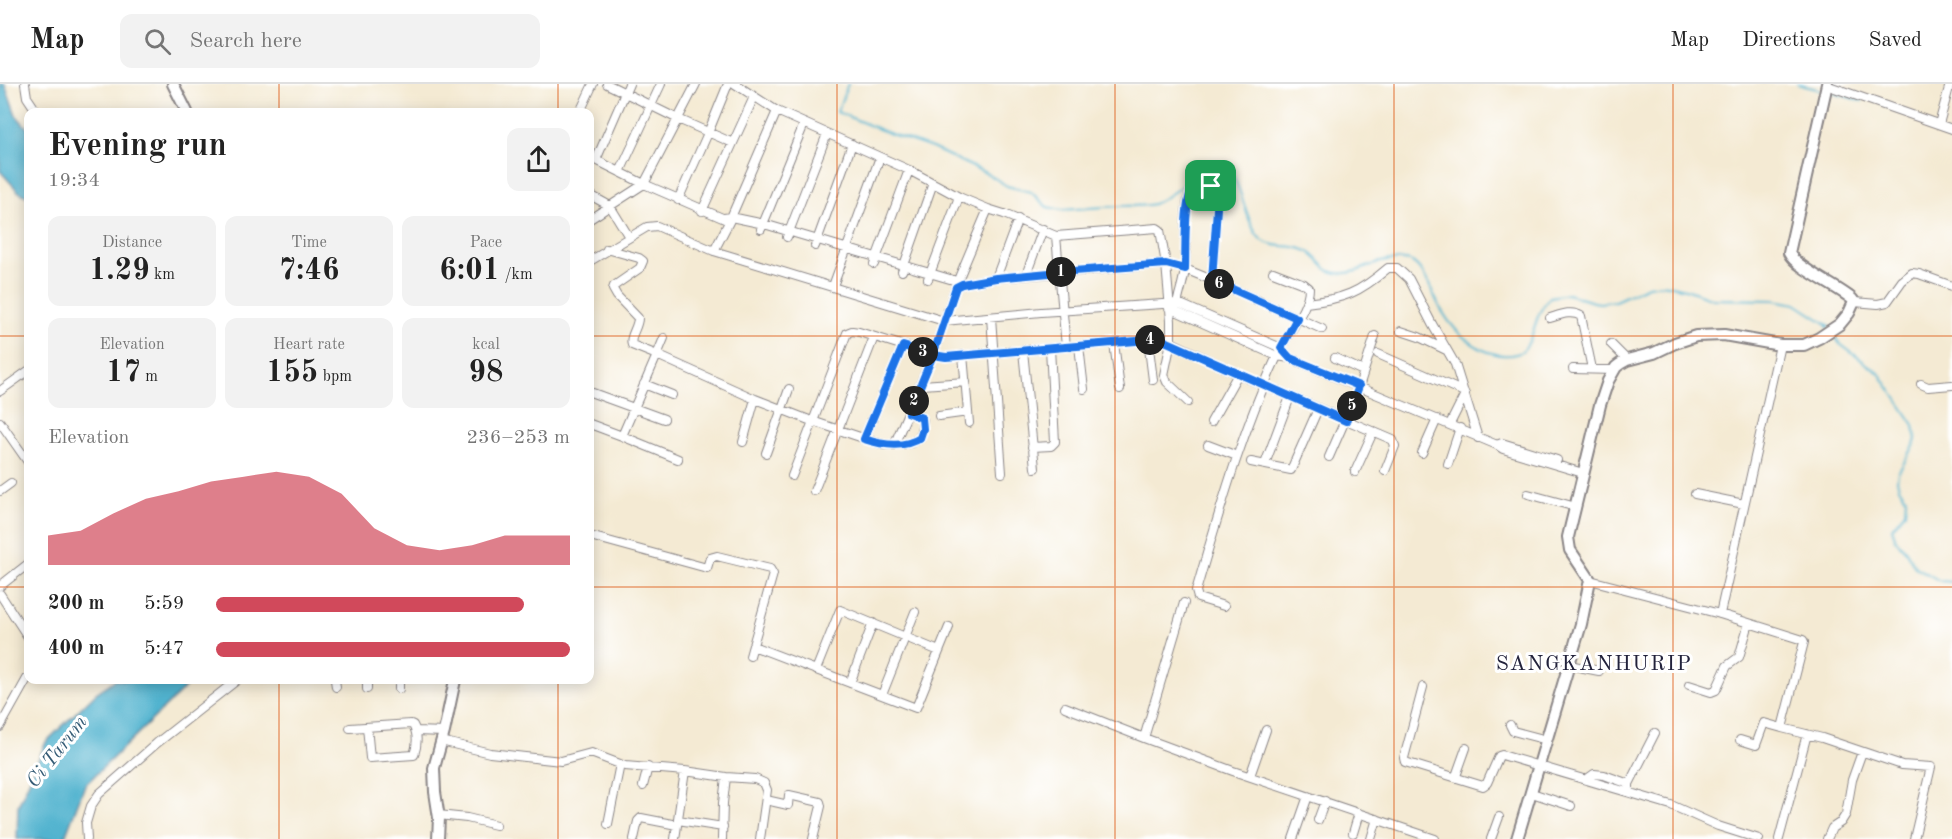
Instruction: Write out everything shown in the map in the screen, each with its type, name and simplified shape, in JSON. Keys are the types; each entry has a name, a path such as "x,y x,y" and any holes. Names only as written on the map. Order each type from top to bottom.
{"street":[{"path":"25,84 27,97 34,108"},
{"path":"174,84 185,108"},
{"path":"582,108 593,84"},
{"path":"607,84 733,143"},
{"path":"594,157 629,84"},
{"path":"621,172 661,84"},
{"path":"594,216 644,184 696,84"},
{"path":"678,200 728,84"},
{"path":"735,84 777,111 909,170 959,198 1018,219 1056,236 1157,228 1161,232 1171,306 1170,342 1164,375 1167,382 1188,402"},
{"path":"1940,124 1950,84"},
{"path":"1952,129 1826,87 1790,253 1800,265 1844,292 1854,302 1878,304 1887,302 1902,281 1912,273 1952,286"},
{"path":"702,211 754,97"},
{"path":"714,251 777,111"},
{"path":"762,227 804,124"},
{"path":"788,234 828,134"},
{"path":"816,243 852,144"},
{"path":"833,286 880,157"},
{"path":"594,159 702,211 816,243 847,249 876,260 958,283 1166,264 1212,280 1322,328"},
{"path":"876,260 909,170"},
{"path":"903,268 933,183"},
{"path":"1171,306 1185,269 1186,218 1191,189 1195,184 1216,188 1218,194 1212,280"},
{"path":"594,197 610,206 629,237"},
{"path":"929,276 959,198"},
{"path":"894,445 922,385 958,283 988,209"},
{"path":"996,278 1018,219"},
{"path":"594,258 647,226 657,225 714,251 944,321 1063,310 1171,306 1281,348 1290,358"},
{"path":"1026,275 1043,229"},
{"path":"1056,236 1066,347"},
{"path":"607,249 643,261 640,268 613,289 617,297 638,318 631,341 632,345 755,399 878,443 894,445 911,443 920,438 923,429 922,418 909,413"},
{"path":"1306,303 1332,300 1352,294 1362,289 1388,268 1397,268 1409,279 1455,364 1478,438"},
{"path":"1224,606 1200,599 1196,594 1237,456 1263,385 1306,303 1309,290 1306,286 1273,272"},
{"path":"1782,728 1804,641 1720,614 1590,579 1568,545 1568,537 1600,405 1614,370 1627,360 1653,353 1696,336 1734,336 1797,346 1813,342 1845,320 1854,302"},
{"path":"1171,306 1277,356 1290,358 1359,386 1460,428 1478,438 1497,445 1502,443 1584,470"},
{"path":"1550,318 1575,313 1581,315 1592,369"},
{"path":"991,317 1002,472"},
{"path":"792,476 847,333 852,331 940,357 1148,340 1170,342 1395,442 1384,471"},
{"path":"1401,332 1419,337 1446,350"},
{"path":"1329,457 1346,421 1375,336"},
{"path":"814,491 874,337"},
{"path":"622,436 664,338"},
{"path":"1148,340 1153,380"},
{"path":"1114,343 1120,389"},
{"path":"1611,344 1627,360"},
{"path":"1720,614 1780,345"},
{"path":"864,439 903,346"},
{"path":"1079,346 1084,389"},
{"path":"1032,447 1051,446 1055,440 1050,348"},
{"path":"1023,351 1035,468"},
{"path":"1378,354 1464,393"},
{"path":"963,355 969,423"},
{"path":"1335,358 1364,371"},
{"path":"1573,369 1614,370"},
{"path":"0,391 24,374"},
{"path":"1211,422 1238,374"},
{"path":"922,385 966,382"},
{"path":"644,384 672,395"},
{"path":"1921,384 1928,387 1952,385"},
{"path":"766,453 789,389"},
{"path":"594,393 664,418"},
{"path":"1450,424 1464,393"},
{"path":"1265,464 1290,397"},
{"path":"743,442 755,399"},
{"path":"1251,462 1292,469 1318,409"},
{"path":"939,416 968,412"},
{"path":"1422,453 1437,418"},
{"path":"0,422 24,456"},
{"path":"594,426 678,459"},
{"path":"1448,464 1460,428"},
{"path":"1355,472 1373,432"},
{"path":"1208,445 1237,456"},
{"path":"0,491 11,483"},
{"path":"1528,494 1576,507"},
{"path":"1695,494 1744,504"},
{"path":"594,537 706,568 710,558 717,556 770,569 773,574 750,656"},
{"path":"0,586 24,567"},
{"path":"1517,839 1581,624 1590,579"},
{"path":"0,594 24,631"},
{"path":"1144,738 1184,603"},
{"path":"816,670 840,610 939,651"},
{"path":"882,695 915,612"},
{"path":"850,683 873,623"},
{"path":"1689,685 1711,692 1716,690 1727,666 1739,657 1749,623"},
{"path":"753,646 916,708 949,627"},
{"path":"1569,665 1599,671"},
{"path":"0,727 24,684"},
{"path":"87,839 86,823 91,806 99,794 157,743 232,684"},
{"path":"367,684 367,689"},
{"path":"399,684 399,689"},
{"path":"438,839 434,768 454,684"},
{"path":"1423,687 1404,760 1407,763 1483,786 1486,785 1500,755 1614,783 1759,839"},
{"path":"1065,707 1144,738 1377,819 1411,835 1435,839"},
{"path":"1740,740 1756,745 1764,723 1838,743 1902,765 1931,767 1914,839"},
{"path":"350,728 411,724 416,731 416,748 412,758 369,758 367,727"},
{"path":"1510,725 1513,731 1548,740"},
{"path":"1250,776 1266,730"},
{"path":"416,731 442,736 483,752 561,760 591,753 635,768 648,767 755,779 761,781 767,790 760,839"},
{"path":"1629,788 1655,733"},
{"path":"1779,839 1807,734"},
{"path":"1456,776 1466,748"},
{"path":"1827,839 1832,828 1841,822 1846,814 1852,780 1862,752"},
{"path":"608,824 620,764"},
{"path":"643,786 648,767"},
{"path":"675,839 684,771"},
{"path":"722,839 726,777"},
{"path":"1532,793 1570,806"},
{"path":"766,800 788,805 789,795 820,802 813,839"},
{"path":"1293,839 1308,796"},
{"path":"1318,820 1324,801"},
{"path":"1353,833 1359,813"},
{"path":"438,815 467,818 496,825"},
{"path":"1491,839 1498,817"},
{"path":"634,839 638,821 641,818 723,827"},
{"path":"1371,839 1377,819"}],"water":[{"path":"0,84 5,84 16,115 24,124 24,195 0,171"},
{"name":"Ci Tarum","path":"109,684 189,684 85,785 64,839 17,839 18,806 46,742 96,693"}],"waterway":[{"path":"848,84 837,112 932,148 988,174 1007,186 1031,192 1047,207 1062,210 1149,205 1160,201 1208,170 1217,167 1224,168 1235,181 1251,224 1262,240 1272,245 1305,250 1316,257 1327,269 1338,273 1353,272 1383,261 1410,261 1421,271 1442,311 1455,329 1473,344 1494,354 1516,354 1525,348 1540,312 1550,297 1568,294 1600,303 1615,301 1648,286 1662,284 1686,289 1713,299 1774,300 1796,304 1830,326 1826,325 1828,328"},
{"path":"1797,84 1821,90"},
{"path":"1830,92 1862,101"},
{"path":"1831,332 1840,344 1879,373 1914,425 1916,439 1914,446 1898,473 1897,480 1906,498 1905,512 1892,528 1896,540 1906,551 1915,567 1940,581 1952,582"}],"district":[{"name":"SANGKANHURIP","path":"1594,663"}],"route":[{"path":"1211,186 1195,184 1191,189 1186,218 1185,269 1166,264 1060,272 996,278 956,287 933,355 922,385 909,413 922,418 924,423 920,438 911,443 894,445 884,445 864,439 903,346 933,355 940,357 946,357 1160,340 1170,342 1346,421 1359,386 1290,358 1281,348 1297,318 1212,280 1218,194 1216,188 1211,186"}]}
